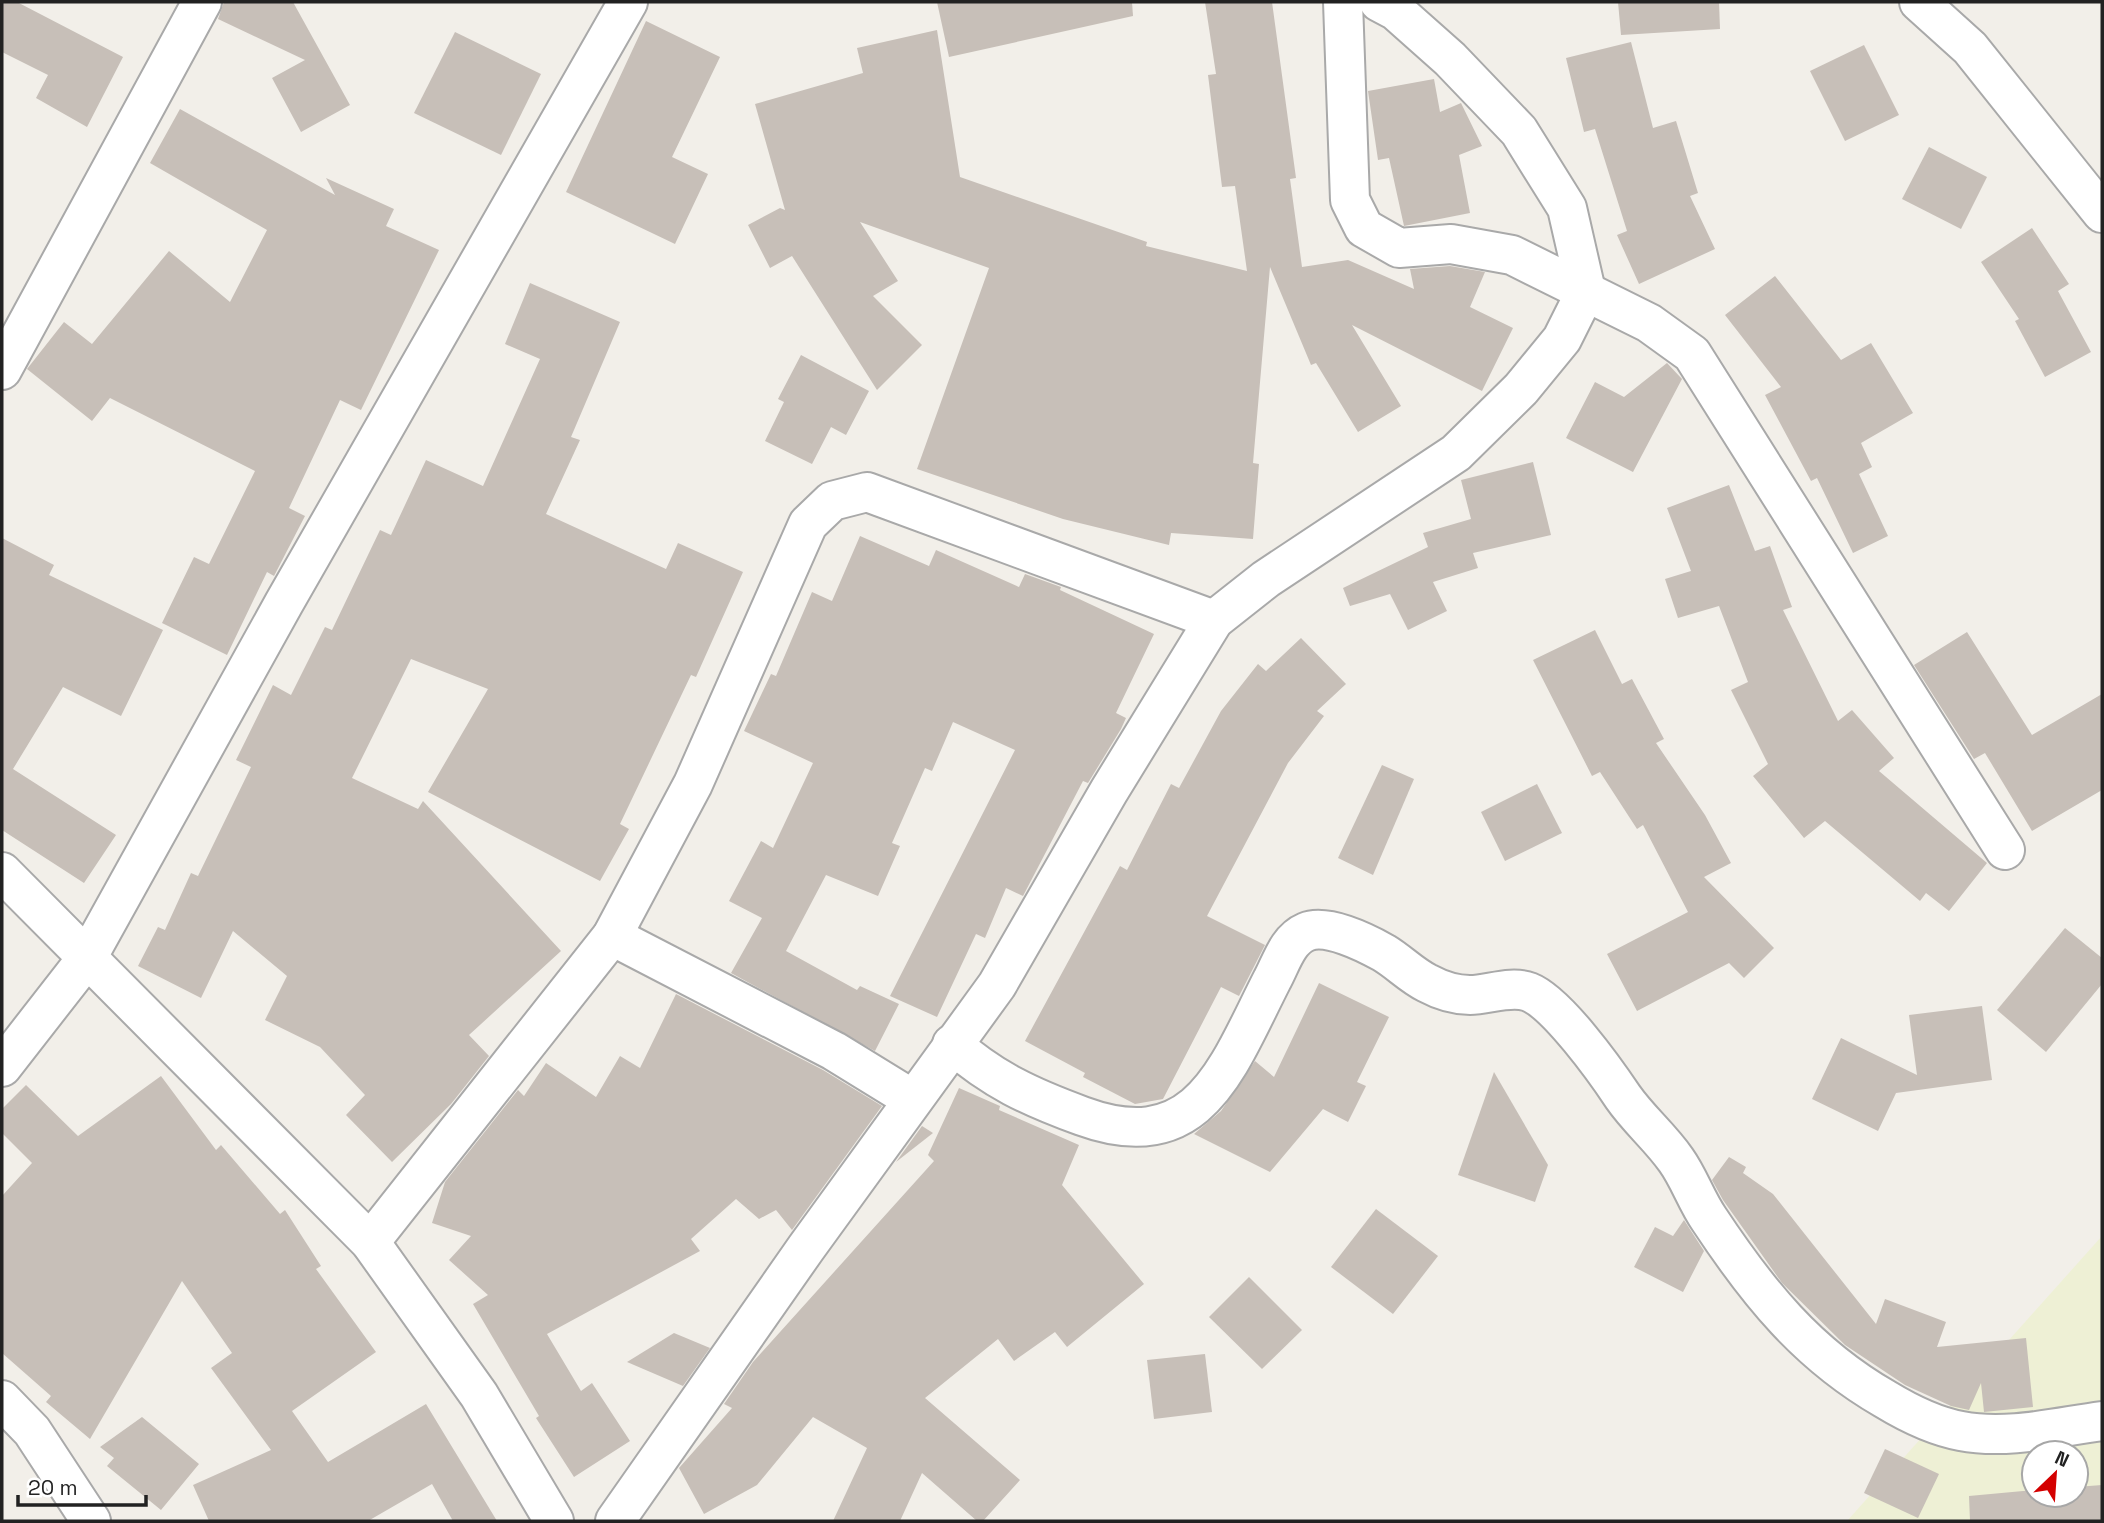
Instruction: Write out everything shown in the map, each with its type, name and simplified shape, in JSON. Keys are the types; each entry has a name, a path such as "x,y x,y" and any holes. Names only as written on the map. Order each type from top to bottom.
{"street":[{"path":"2,370 202,2"},
{"path":"2,1066 87,958 290,591 628,2"},
{"path":"1343,2 1350,200 1364,229 1399,248 1451,244 1512,255 1649,323 1692,354 2005,850"},
{"path":"615,1521 912,1099 997,985 1109,791 1214,620 1266,579 1456,453 1521,389 1562,339 1586,291 1567,208 1519,131 1450,59 1396,11 1379,2"},
{"path":"1919,2 1970,48 2102,213"},
{"path":"370,1242 612,936 693,784 808,524 832,501 867,492 1214,620"},
{"path":"2,872 370,1242 479,1395 554,1521"},
{"path":"952,1044 979,1068 1025,1095 1117,1128 1144,1129 1163,1126 1188,1113 1213,1086 1230,1061 1289,945 1307,931 1328,932 1350,938 1384,953 1423,981 1448,992 1469,995 1524,989 1541,998 1598,1061 1637,1116 1677,1160 1706,1214 1764,1294 1806,1342 1847,1377 1913,1415 1961,1431 2004,1434 2102,1421"},
{"path":"612,936 834,1051 912,1099"},
{"path":"2,1400 32,1431 91,1521"}],"green space":[{"path":"2102,1236 2102,1521 1847,1521"}],"building":[{"path":"2,2 17,2 123,57 87,127 36,98 48,75 2,52"},
{"path":"224,2 293,2 350,105 301,132 272,78 305,60 218,19"},
{"path":"937,2 1132,2 1133,16 949,57"},
{"path":"1205,2 1272,2 1296,178 1290,179 1302,267 1348,260 1414,289 1410,269 1450,266 1485,272 1470,307 1513,328 1482,391 1352,325 1401,406 1358,432 1316,363 1311,365 1270,267 1253,463 1259,464 1253,539 1171,533 1169,545 1063,519 917,469 989,268 860,222 898,281 873,296 922,345 877,390 792,256 770,268 748,225 780,208 785,210 755,104 863,73 857,48 937,30 960,177 1147,242 1146,246 1247,271 1235,186 1222,187 1208,75 1216,74"},
{"path":"1618,2 1719,2 1720,29 1621,35"},
{"path":"646,21 720,57 672,157 708,174 675,244 566,192"},
{"path":"455,32 541,74 501,155 414,113"},
{"path":"1631,42 1653,128 1676,121 1698,193 1690,196 1715,249 1639,284 1617,235 1627,231 1595,129 1584,132 1566,58"},
{"path":"1864,45 1899,115 1845,141 1810,71"},
{"path":"1434,79 1440,112 1461,103 1482,146 1459,155 1470,213 1404,226 1389,158 1378,160 1368,91"},
{"path":"180,109 335,195 326,178 394,209 386,226 439,250 361,410 340,400 289,508 305,516 274,576 267,572 227,655 162,623 194,557 209,564 255,471 110,398 92,421 27,369 64,322 92,344 169,251 230,302 267,230 150,163"},
{"path":"1929,147 1987,177 1961,229 1902,199"},
{"path":"2032,228 2069,284 2058,291 2091,352 2045,377 2015,321 2019,319 1981,262"},
{"path":"1775,276 1841,360 1871,343 1913,413 1861,443 1872,467 1859,474 1888,536 1853,553 1817,478 1811,481 1765,395 1781,387 1725,315"},
{"path":"530,283 620,322 571,437 580,440 546,514 666,569 678,543 743,572 696,677 691,675 620,824 629,829 600,881 428,792 488,689 411,659 352,778 418,809 423,801 561,951 469,1035 489,1056 451,1104 392,1162 346,1115 365,1095 320,1047 265,1020 287,976 233,931 201,998 138,966 158,927 165,930 191,873 198,876 251,767 236,760 273,685 291,695 325,627 332,630 380,530 391,535 426,460 483,486 540,359 505,344"},
{"path":"801,355 869,391 846,435 831,427 812,464 765,441 784,402 778,399"},
{"path":"1667,363 1682,379 1633,472 1566,438 1595,382 1624,397"},
{"path":"1533,462 1551,535 1473,553 1478,568 1433,582 1447,611 1408,630 1390,594 1350,606 1343,588 1428,547 1423,533 1471,519 1461,480"},
{"path":"1729,485 1755,551 1770,546 1792,607 1783,610 1838,721 1852,710 1894,758 1879,771 1987,863 1949,911 1926,893 1920,901 1825,821 1804,838 1753,776 1768,764 1731,690 1748,682 1719,606 1678,618 1665,579 1691,571 1667,508"},
{"path":"860,536 929,566 936,550 1019,587 1025,574 1061,587 1060,590 1154,634 1116,713 1126,718 1121,729 1088,783 1083,781 1023,896 1006,888 985,938 976,934 937,1017 890,996 1015,750 953,722 932,771 925,768 892,843 900,846 878,896 826,875 786,951 857,990 860,986 899,1004 875,1051 731,973 762,918 729,901 761,841 773,848 813,763 744,731 771,674 776,676 812,592 832,601"},
{"path":"2,538 54,565 49,575 163,630 121,716 63,687 13,769 116,835 84,883 2,830"},
{"path":"1595,630 1622,684 1632,679 1664,739 1656,743 1705,815 1731,863 1704,877 1774,948 1744,978 1729,963 1637,1011 1607,954 1688,912 1643,825 1637,829 1600,772 1592,776 1533,660"},
{"path":"1967,632 2032,735 2102,694 2102,790 2032,831 1985,753 1974,759 1914,665"},
{"path":"1301,638 1346,684 1317,711 1324,716 1288,763 1207,916 1265,945 1239,996 1221,987 1163,1099 1135,1104 1083,1077 1085,1073 1025,1041 1120,866 1127,870 1171,784 1179,788 1221,711 1258,664 1266,671"},
{"path":"1382,765 1414,779 1373,875 1338,858"},
{"path":"1537,784 1562,833 1505,861 1481,812"},
{"path":"2065,928 2102,958 2102,984 2046,1052 1997,1010"},
{"path":"1319,983 1389,1017 1357,1082 1366,1086 1348,1122 1323,1109 1270,1172 1194,1134 1221,1111 1255,1061 1274,1077"},
{"path":"676,994 823,1070 882,1106 792,1230 776,1210 759,1219 736,1199 691,1239 700,1251 547,1334 581,1391 592,1383 630,1441 574,1477 536,1418 539,1416 473,1304 488,1295 449,1260 471,1236 432,1223 445,1182 518,1090 524,1096 546,1063 596,1097 620,1056 640,1068"},
{"path":"1982,1006 1992,1080 1896,1093 1878,1131 1812,1099 1841,1038 1917,1075 1909,1015"},
{"path":"1494,1072 1548,1165 1535,1202 1458,1175"},
{"path":"161,1076 216,1150 221,1145 280,1214 285,1210 321,1266 316,1269 376,1352 292,1411 328,1462 426,1404 497,1521 453,1521 432,1484 368,1521 209,1521 193,1485 271,1450 211,1368 232,1353 182,1281 90,1439 46,1402 51,1396 2,1353 2,1196 32,1163 2,1133 2,1109 26,1085 78,1136"},
{"path":"959,1088 1000,1106 999,1110 1079,1145 1062,1185 1144,1284 1067,1347 1055,1332 1014,1361 998,1339 925,1398 1020,1480 983,1521 977,1521 922,1473 900,1521 833,1521 867,1448 813,1417 757,1485 704,1514 679,1468 732,1408 724,1404 753,1362 934,1161 928,1155"},
{"path":"922,1126 933,1133 896,1162"},
{"path":"1729,1157 1746,1167 1743,1173 1773,1194 1876,1324 1885,1299 1946,1322 1937,1347 2026,1338 2033,1407 1984,1412 1981,1383 1969,1410 1951,1406 1905,1385 1845,1345 1782,1283 1723,1200 1712,1180"},
{"path":"1376,1209 1438,1256 1393,1314 1331,1267"},
{"path":"1684,1220 1704,1251 1683,1292 1634,1267 1655,1227 1673,1236"},
{"path":"1249,1277 1302,1330 1262,1369 1209,1317"},
{"path":"674,1333 710,1348 683,1386 627,1362"},
{"path":"1205,1354 1212,1412 1154,1419 1147,1360"},
{"path":"142,1417 199,1464 161,1510 107,1466 114,1458 100,1447"},
{"path":"1885,1449 1939,1474 1918,1518 1864,1493"},
{"path":"2102,1485 2102,1521 1970,1521 1969,1496 2020,1491 2020,1509 2090,1509 2090,1486"}]}
